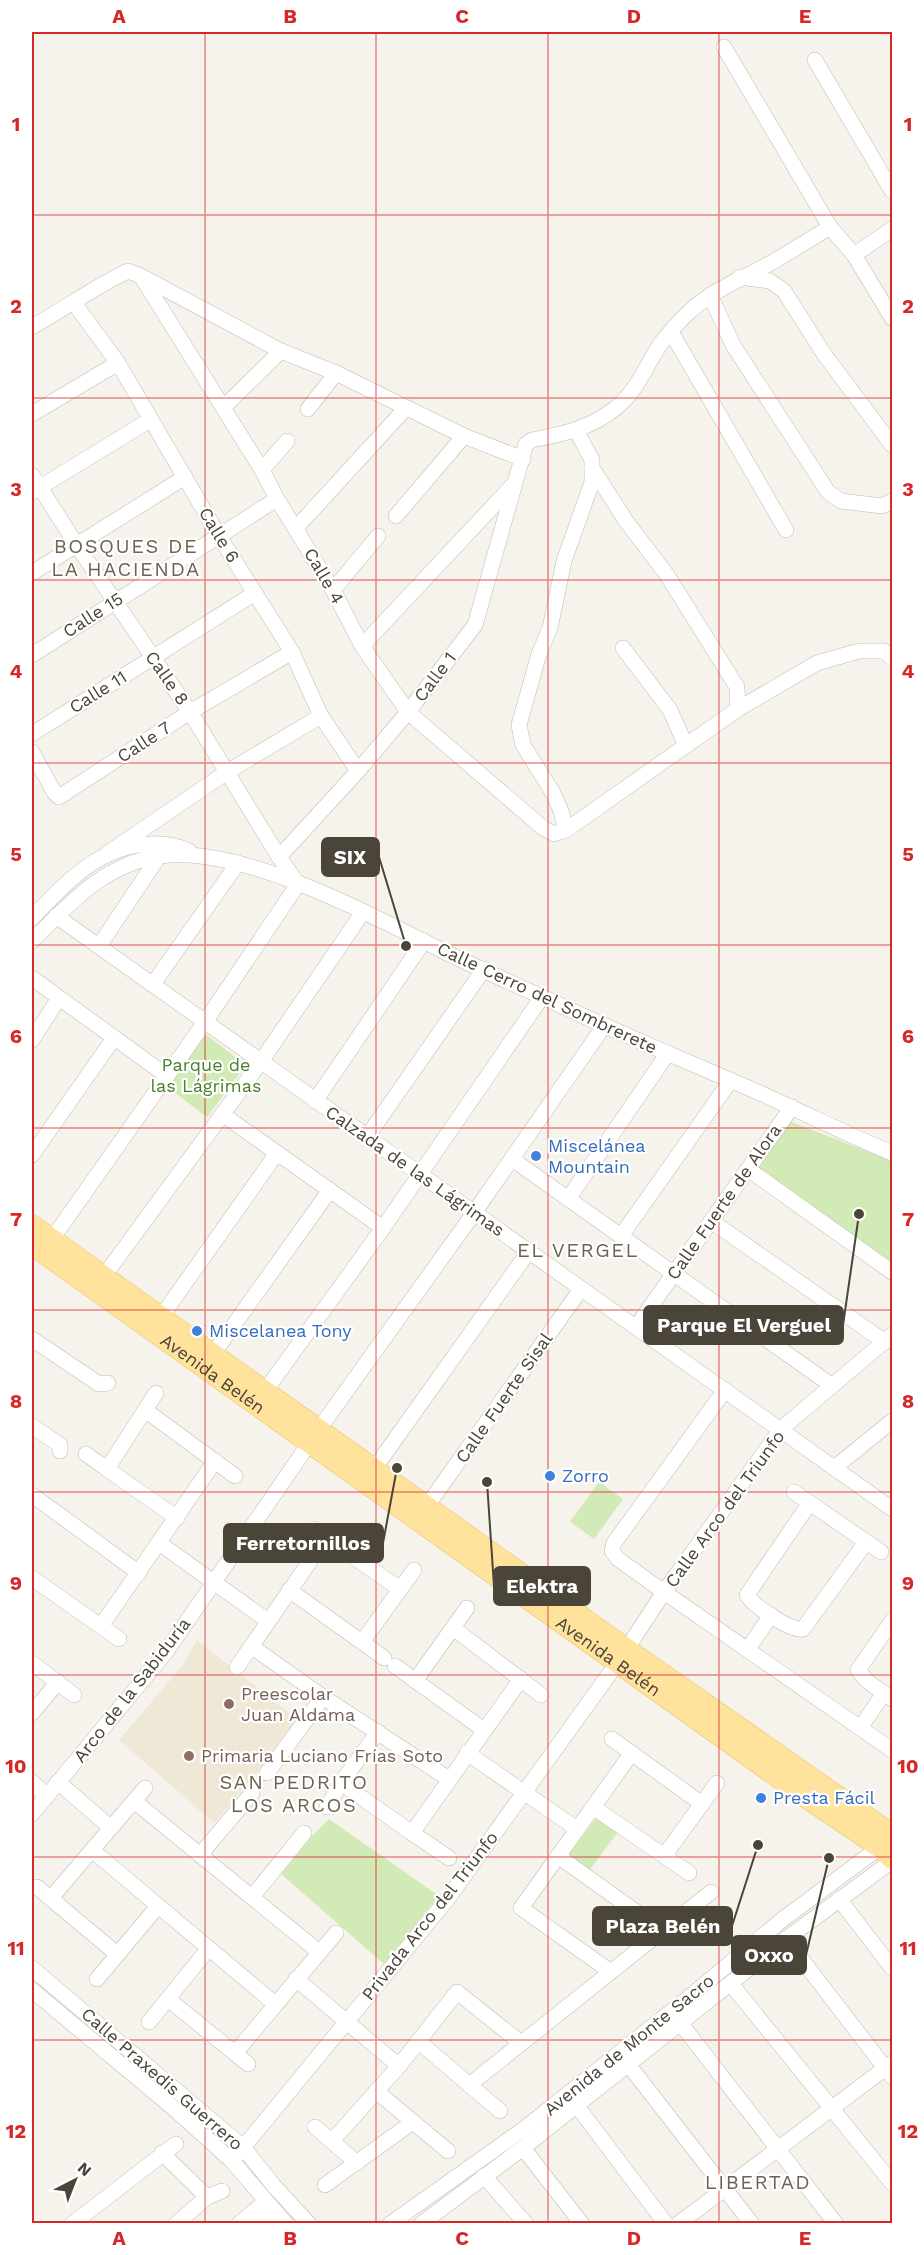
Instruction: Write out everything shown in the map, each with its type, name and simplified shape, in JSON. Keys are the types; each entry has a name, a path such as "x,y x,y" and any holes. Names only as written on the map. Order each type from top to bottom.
{"main road":[{"name":"Avenida Belén","path":"32,1225 52,1239 99,1283 622,1656"},
{"name":"Avenida Belén","path":"32,1245 161,1317 265,1391 314,1437 374,1469 427,1506 808,1799 890,1848"}],"street":[{"path":"724,48 830,227 854,255 892,316"},
{"path":"815,60 892,191"},
{"path":"560,832 561,811 553,793 523,745 519,725 539,654 550,628 564,561 592,482 592,460 576,430 603,417 619,406 633,390 662,342 689,312 710,295 740,277 769,264 830,227"},
{"path":"854,255 892,229"},
{"path":"32,327 100,285 128,272 141,276 282,351 336,373 464,436 523,459"},
{"name":"Calle 4","path":"141,276 262,470 277,499 333,590 362,646 408,712 543,828 560,832"},
{"path":"740,277 770,281 784,291 824,354 892,445"},
{"path":"710,295 733,345 828,492 841,501 882,506 892,501"},
{"name":"Calle 6","path":"74,303 118,363 219,536 292,652 321,716 358,771"},
{"path":"671,332 786,530"},
{"path":"224,407 282,351"},
{"path":"32,414 118,363"},
{"path":"308,409 336,373"},
{"path":"296,528 406,408"},
{"path":"34,485 150,420"},
{"name":"Calle 1","path":"279,857 358,771 408,712 475,625 526,444 532,440 576,430"},
{"path":"396,516 464,436"},
{"path":"262,470 287,441"},
{"path":"592,468 626,521 667,575 737,687 738,709"},
{"path":"32,573 185,477"},
{"path":"362,646 515,483"},
{"name":"Calle 8","path":"34,485 190,712 298,884"},
{"name":"Calle 15","path":"32,655 277,499"},
{"path":"333,590 378,536"},
{"name":"Calle 11","path":"32,734 255,593"},
{"path":"623,648 670,710 686,746"},
{"path":"560,832 738,709 817,663 859,651 884,651 892,658"},
{"name":"Calle 7","path":"32,752 59,797 190,712 292,652"},
{"path":"108,853 227,772 321,716"},
{"name":"Calle Cerro del Sombrerete","path":"32,918 86,867 108,853 134,845 163,843 181,847 198,855"},
{"name":"Calle Cerro del Sombrerete","path":"32,941 76,896 119,867 159,856 198,855 238,863 298,884 363,912 604,1026 731,1080 892,1153"},
{"path":"99,946 159,856"},
{"path":"153,984 238,863"},
{"path":"52,1239 206,1022 298,884"},
{"path":"99,1283 260,1063 363,912"},
{"name":"Calzada de las Lágrimas","path":"56,916 260,1063 892,1507"},
{"path":"315,1101 424,941"},
{"path":"367,1137 484,969"},
{"path":"32,978 166,1076"},
{"path":"265,1391 383,1228 542,997"},
{"path":"32,1040 59,998"},
{"name":"Arco de la Sabiduría","path":"32,1814 166,1652 314,1437 604,1026"},
{"path":"32,1155 114,1038"},
{"path":"568,1198 668,1053"},
{"path":"621,1236 731,1080"},
{"name":"Calle Fuerte de Alora","path":"636,1327 792,1107"},
{"path":"222,1114 383,1228"},
{"path":"161,1317 277,1153"},
{"path":"512,1159 831,1385"},
{"path":"748,1169 892,1272"},
{"path":"213,1354 330,1190"},
{"path":"711,1221 889,1339"},
{"path":"374,1469 529,1251"},
{"name":"Calle Fuerte Sisal","path":"427,1506 581,1288"},
{"path":"32,1339 99,1384 108,1383"},
{"name":"Calle Arco del Triunfo","path":"622,1656 664,1592 781,1429 889,1339"},
{"path":"725,1390 614,1543 612,1551 618,1559 664,1592 748,1648 892,1750"},
{"path":"107,1469 156,1393"},
{"path":"145,1410 235,1476"},
{"path":"834,1468 892,1421"},
{"path":"32,1426 60,1445 60,1451"},
{"path":"86,1454 177,1518"},
{"path":"100,1626 215,1461"},
{"path":"794,1492 881,1552"},
{"path":"32,1495 139,1573"},
{"path":"809,1504 747,1595 750,1601 796,1630 803,1629 866,1542"},
{"path":"237,1667 289,1590 320,1533 400,1589"},
{"path":"159,1543 268,1621"},
{"path":"362,1642 414,1570"},
{"path":"32,1578 119,1639"},
{"path":"289,1590 483,1730"},
{"path":"415,1681 467,1608"},
{"path":"748,1648 771,1615"},
{"path":"860,1728 888,1696 863,1678 858,1670 892,1621"},
{"path":"453,1628 541,1695"},
{"path":"251,1646 449,1779"},
{"name":"Privada Arco del Triunfo","path":"232,2161 446,1901 622,1656"},
{"path":"32,1662 74,1695"},
{"path":"412,1833 521,1679"},
{"path":"32,1713 58,1682"},
{"path":"267,1773 323,1696"},
{"path":"327,1808 341,1783 378,1732"},
{"path":"612,1740 702,1804"},
{"path":"467,1753 577,1830"},
{"path":"611,1972 520,1908 631,1754"},
{"path":"32,1782 47,1796"},
{"path":"58,1782 111,1828"},
{"path":"341,1783 448,1858"},
{"path":"664,1856 717,1783"},
{"path":"51,1898 145,1788"},
{"path":"200,1855 252,1793"},
{"path":"134,1801 319,1952"},
{"path":"593,1807 689,1873"},
{"path":"252,1897 304,1833"},
{"name":"Avenida de Monte Sacro","path":"429,2221 839,1899 890,1848"},
{"name":"Avenida de Monte Sacro","path":"390,2223 525,2128 783,1919 890,1848"},
{"path":"92,1850 275,2004"},
{"path":"558,1856 663,1931"},
{"path":"37,1887 117,1954"},
{"path":"469,2085 711,1892"},
{"path":"839,1899 892,1968"},
{"path":"97,1979 158,1906"},
{"path":"235,2053 336,1933"},
{"path":"678,2223 832,2109 890,2070 786,1939"},
{"path":"149,2022 209,1948"},
{"name":"Calle Praxedis Guerrero","path":"32,1968 243,2147 274,2186 309,2223"},
{"path":"296,1979 399,2066"},
{"path":"731,1984 892,2183"},
{"name":"Calle Praxedis Guerrero","path":"32,1990 171,2106 232,2161 286,2223"},
{"path":"332,2141 399,2066 457,1992 521,2043"},
{"path":"168,1999 248,2064"},
{"path":"681,2024 836,2223"},
{"path":"418,2041 500,2111"},
{"path":"628,2064 752,2223"},
{"path":"376,2091 448,2151"},
{"path":"577,2106 666,2223"},
{"path":"325,2185 413,2122"},
{"path":"315,2127 357,2163"},
{"path":"72,2223 176,2144"},
{"path":"524,2148 582,2223"},
{"path":"162,2153 207,2197"},
{"path":"484,2176 526,2223"},
{"path":"176,2223 207,2197 222,2191"},
{"path":"238,2223 270,2206"},
{"path":"260,2223 270,2206"}],"shaded area":[{"path":"197,1640 297,1719 258,1771 214,1823 119,1740 183,1665"}],"green space":[{"name":"Parque de las Lágrimas","path":"206,1035 246,1065 207,1117 167,1087"},
{"path":"789,1121 892,1161 892,1262 757,1167"},
{"path":"599,1482 623,1499 594,1539 570,1522"},
{"path":"598,1816 618,1832 588,1872 567,1857"},
{"path":"329,1819 439,1896 384,1964 281,1874"}],"place":[{"name":"SIX","path":"406,946"},
{"name":"Miscelánea Mountain","path":"536,1156"},
{"name":"Parque El Verguel","path":"859,1214"},
{"name":"Miscelanea Tony","path":"197,1331"},
{"name":"Ferretornillos","path":"397,1468"},
{"name":"Zorro","path":"550,1476"},
{"name":"Elektra","path":"487,1482"},
{"name":"Preescolar Juan Aldama","path":"229,1704"},
{"name":"Primaria Luciano Frías Soto","path":"189,1756"},
{"name":"Presta Fácil","path":"761,1798"},
{"name":"Plaza Belén","path":"758,1845"},
{"name":"Oxxo","path":"829,1858"}],"district":[{"name":"BOSQUES DE LA HACIENDA","path":"126,558"},
{"name":"EL VERGEL","path":"578,1250"},
{"name":"SAN PEDRITO LOS ARCOS","path":"294,1794"},
{"name":"LIBERTAD","path":"758,2182"}]}
